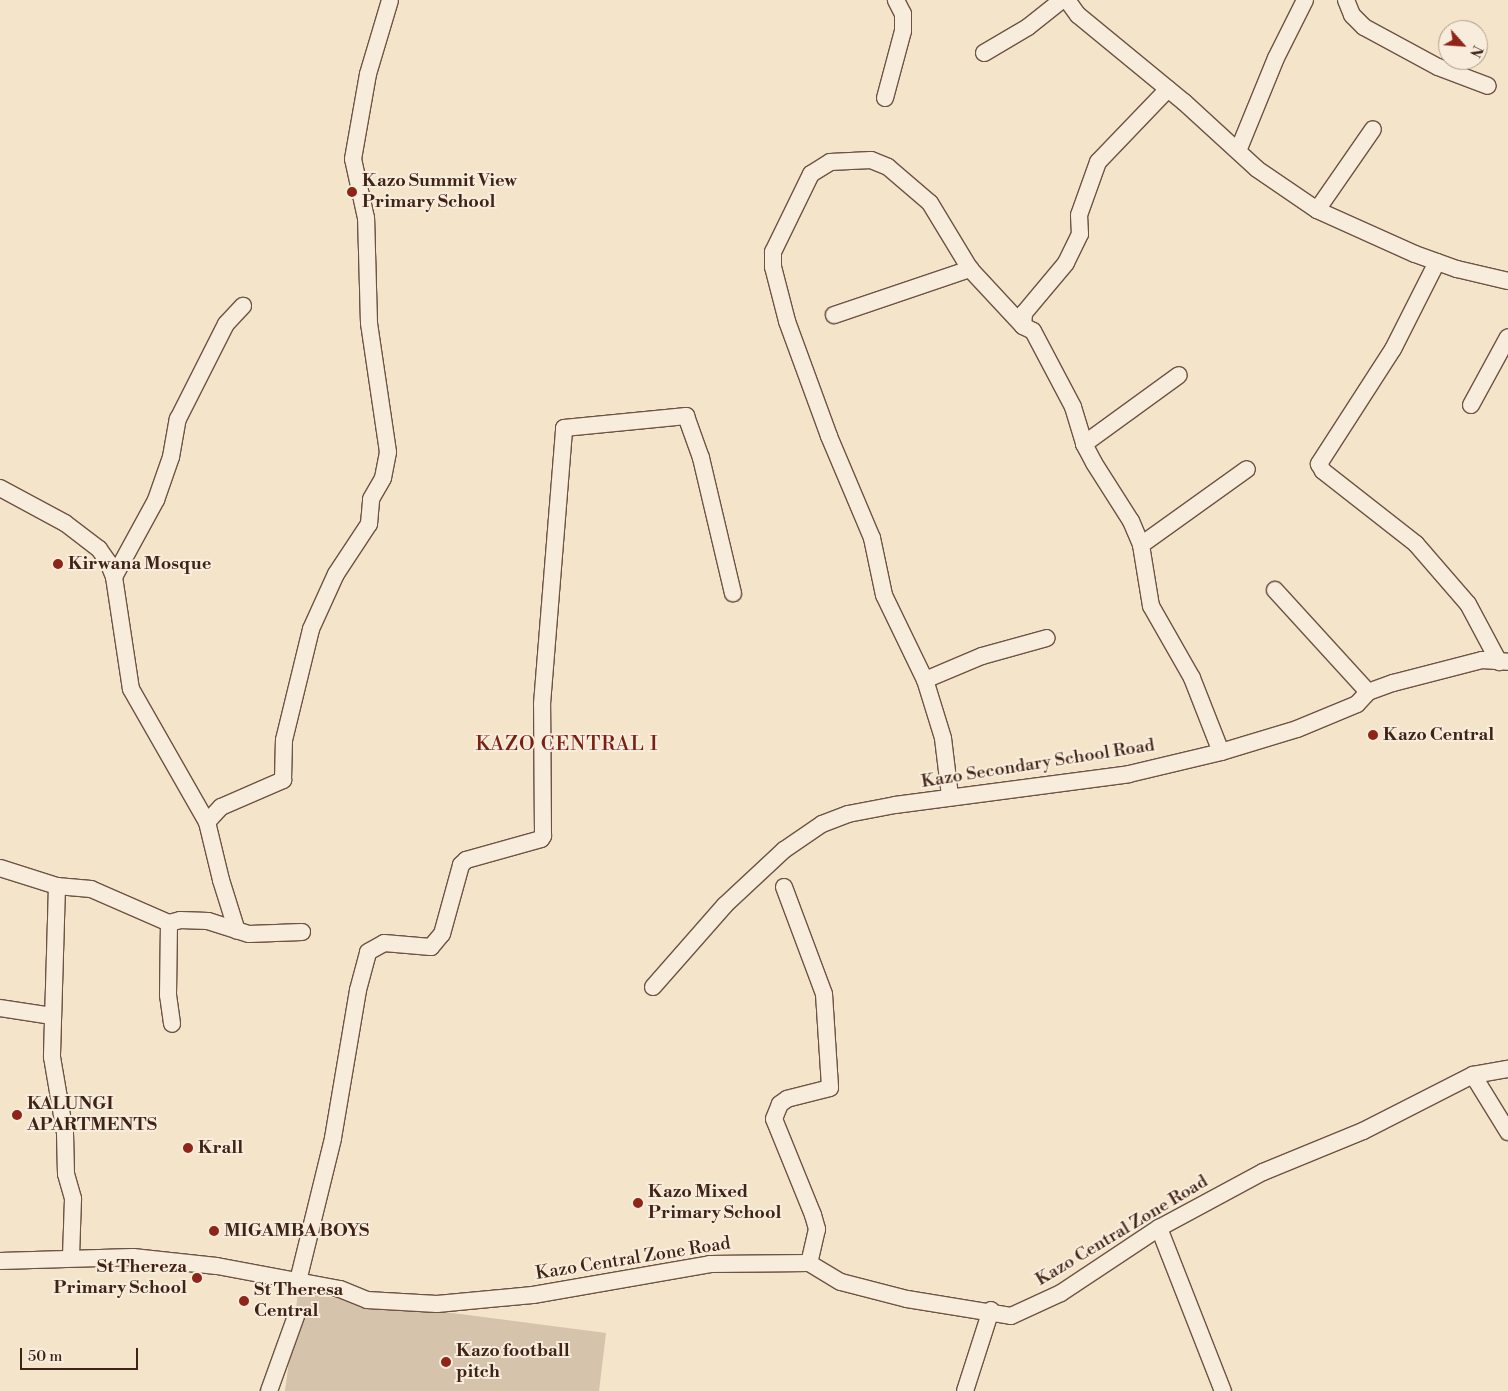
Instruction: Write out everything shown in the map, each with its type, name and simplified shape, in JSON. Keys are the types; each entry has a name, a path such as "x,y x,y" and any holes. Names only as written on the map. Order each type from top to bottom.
{"street":[{"path":"207,822 221,807 282,780 284,740 311,629 336,574 369,524 371,500 383,478 388,452 369,323 366,218 353,159 368,74 390,0"},
{"path":"885,98 903,31 904,14 896,0"},
{"path":"984,53 1028,27 1062,0"},
{"path":"1067,0 1078,15 1168,89 1257,169 1317,210 1437,262 1508,281"},
{"path":"1238,151 1276,58 1305,0"},
{"path":"1346,0 1352,15 1364,27 1438,66 1488,86"},
{"path":"1023,326 1024,313 1066,264 1080,234 1079,215 1098,162 1168,89"},
{"path":"1317,210 1373,129"},
{"path":"950,796 943,738 925,680 884,595 872,538 829,436 787,321 773,267 773,252 811,174 830,162 871,160 888,167 930,203 970,269 1023,326 1034,331 1073,407 1084,444 1131,521 1141,545 1151,606 1192,678 1221,752"},
{"path":"1437,262 1393,349 1319,464 1323,471 1416,544 1468,604 1504,662"},
{"path":"834,315 970,269"},
{"path":"114,578 156,500 171,457 178,418 226,324 242,306"},
{"path":"1472,406 1508,337"},
{"path":"1084,444 1179,375"},
{"path":"298,1280 333,1138 358,990 368,952 384,943 430,947 442,934 457,873 466,860 542,838 542,704 564,428 686,416 704,467 733,593"},
{"path":"1141,545 1248,469"},
{"path":"0,488 86,538 108,562 114,578 133,694 207,822 220,880 237,931"},
{"path":"1275,590 1368,692"},
{"path":"925,680 982,656 1047,638"},
{"name":"Kazo Secondary School Road","path":"653,987 725,905 805,834 848,814 950,796 1128,774 1221,752 1298,728 1357,704 1368,692 1453,666 1482,660 1504,662"},
{"path":"0,868 57,886 91,889 169,923 180,920 208,921 249,934 302,932"},
{"path":"57,886 52,1057 65,1133 66,1174 73,1200 71,1256"},
{"path":"784,887 824,994 830,1088 787,1099 780,1104 774,1119 817,1229 809,1263"},
{"path":"169,923 168,995 172,1024"},
{"path":"0,1008 52,1016"},
{"name":"Kazo Central Zone Road","path":"0,1260 71,1256 133,1257 217,1266 298,1280 340,1289 367,1300 446,1304 533,1295 710,1264 809,1263 841,1282 907,1299 991,1310 1011,1316 1061,1293 1159,1228 1263,1172 1363,1131 1473,1075 1508,1069"},
{"path":"1473,1075 1508,1132"},
{"path":"1159,1228 1223,1391"},
{"path":"965,1391 991,1310"},
{"path":"269,1391 296,1316"}],"shaded area":[{"name":"Kazo football pitch","path":"298,1293 606,1333 599,1391 285,1391"}],"place":[{"name":"Kazo Summit View Primary School","path":"352,192"},
{"name":"Kirwana Mosque","path":"58,564"},
{"name":"Kazo Central","path":"1373,735"},
{"name":"KALUNGI APARTMENTS","path":"17,1115"},
{"name":"Krall","path":"188,1148"},
{"name":"Kazo Mixed Primary School","path":"638,1203"},
{"name":"MIGAMBA BOYS","path":"214,1231"},
{"name":"St Thereza Primary School","path":"197,1278"},
{"name":"St Theresa Central","path":"244,1301"},
{"name":"Kazo football pitch","path":"446,1362"}],"district":[{"name":"KAZO CENTRAL I","path":"567,744"}]}
